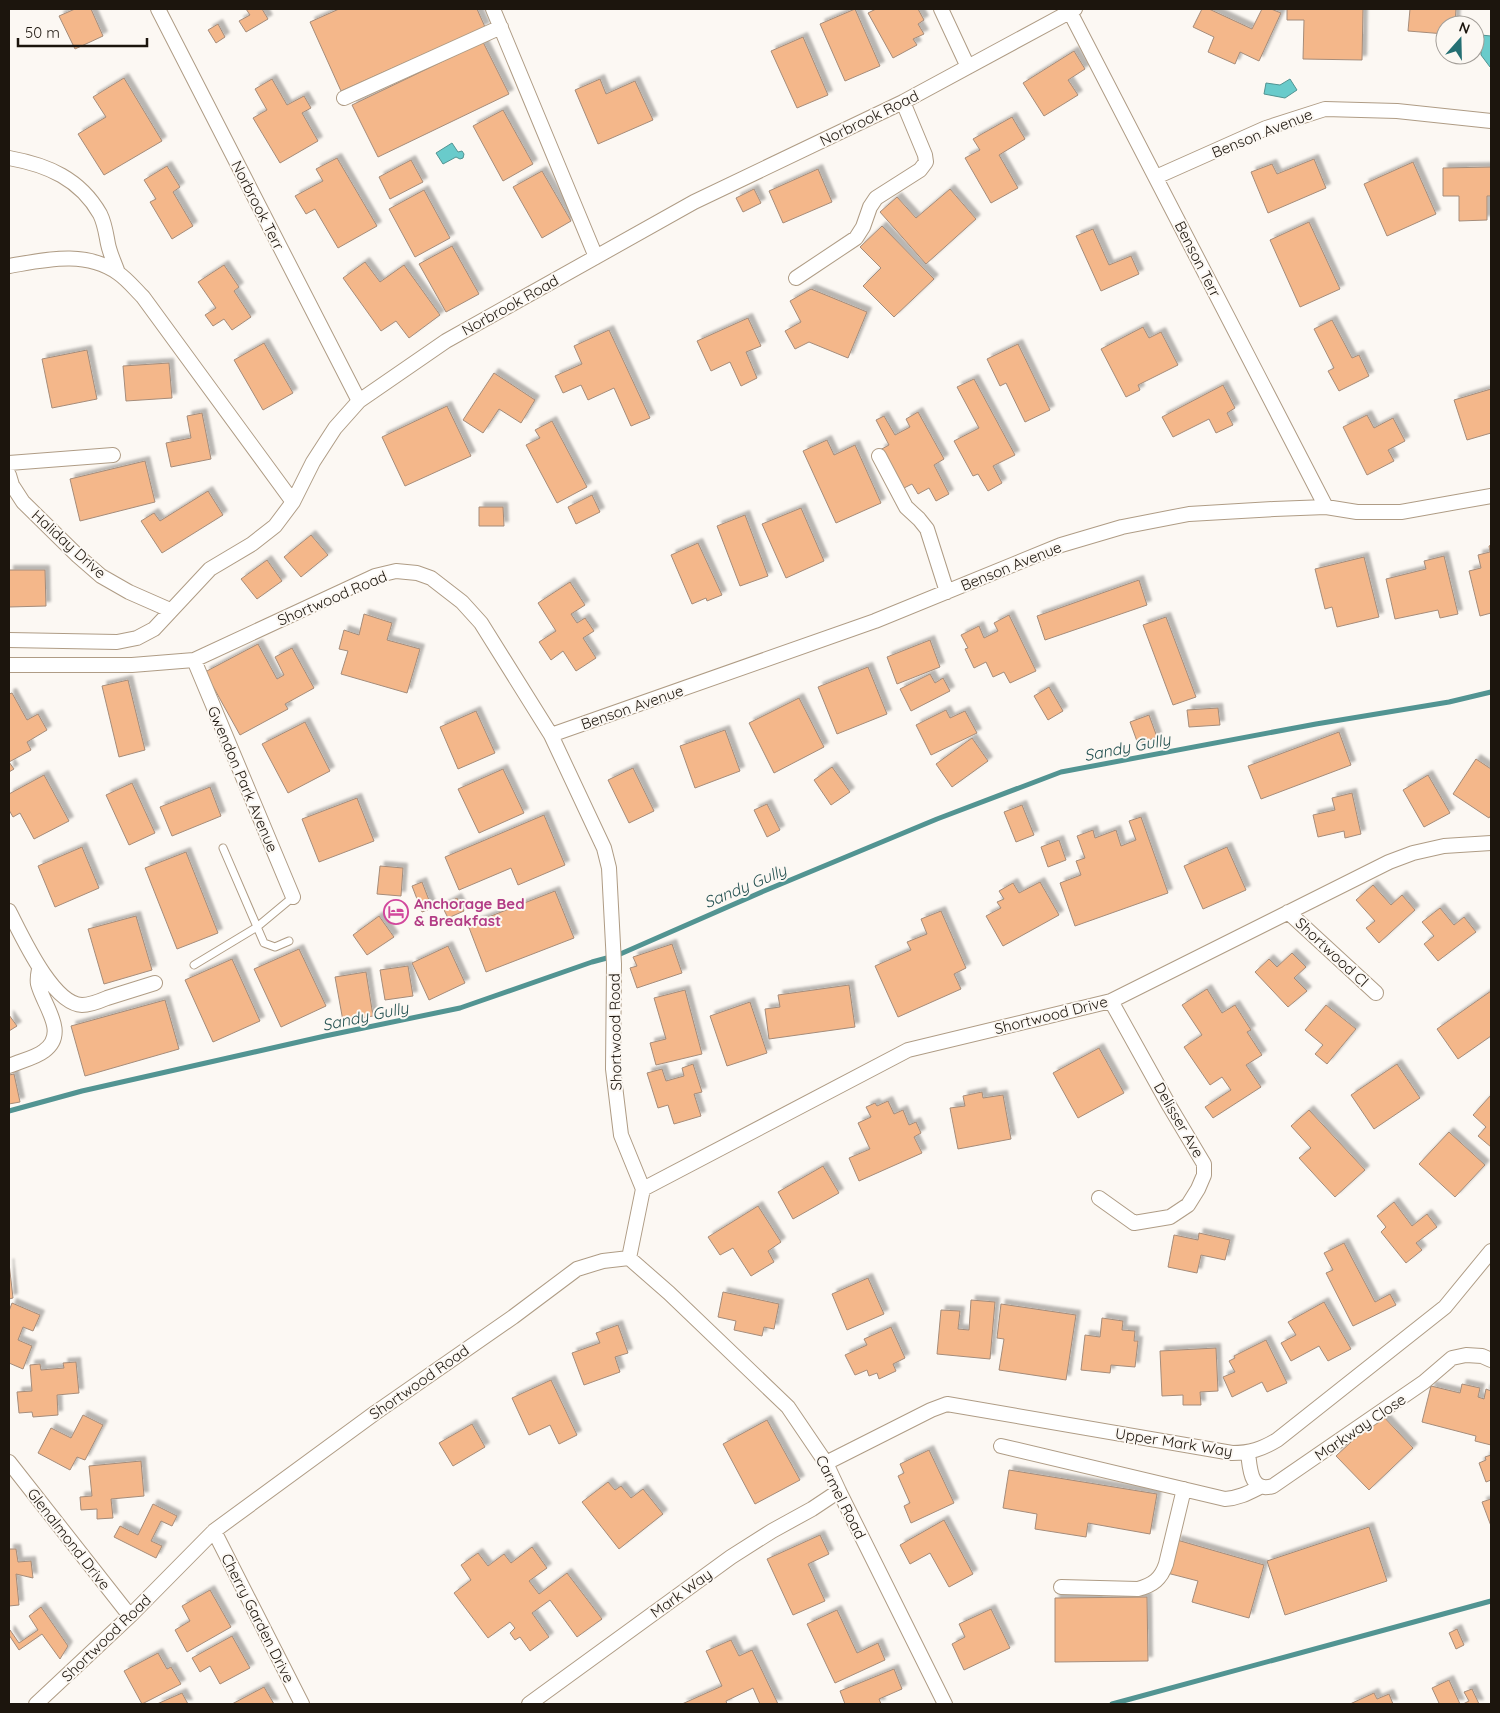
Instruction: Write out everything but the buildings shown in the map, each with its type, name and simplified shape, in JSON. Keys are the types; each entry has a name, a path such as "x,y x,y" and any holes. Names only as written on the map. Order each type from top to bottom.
{"street":[{"name":"Norbrook Terr","path":"158,9 359,401"},
{"path":"493,9 596,257"},
{"path":"941,9 968,67"},
{"name":"Norbrook Road","path":"9,640 117,642 137,638 154,629 210,569 252,544 275,526 293,502 335,428 359,401 446,341 694,202 903,102 1072,10"},
{"name":"Benson Terr","path":"1072,10 1326,507"},
{"path":"344,98 501,27"},
{"path":"796,278 856,238 876,198 920,170 926,162 925,155 903,102"},
{"name":"Benson Avenue","path":"1156,177 1266,128 1325,109 1397,111 1491,121"},
{"path":"9,158 46,167 66,176 85,193 101,215 106,230 108,246 118,273"},
{"path":"9,266 66,258 97,261 118,273 143,297 293,502"},
{"path":"9,463 113,455"},
{"path":"879,456 906,507 927,529 947,592"},
{"name":"Haliday Drive","path":"9,475 12,485 23,502 101,576 129,592 170,610"},
{"name":"Benson Avenue","path":"551,735 874,621 1061,545 1122,527 1189,514 1326,507 1357,512 1400,512 1491,496"},
{"name":"Shortwood Road","path":"9,665 132,665 194,660 374,576 396,571 417,573 431,578 462,602 481,623 551,735 604,848 609,868 614,964 613,1068 621,1135 643,1189"},
{"name":"Gwendon Park Avenue","path":"194,660 293,897"},
{"name":"Shortwood Drive","path":"643,1189 908,1050 1111,1001 1389,862 1413,853 1444,846 1491,843"},
{"path":"9,911 39,969 63,997 71,1002 81,1005 155,983"},
{"name":"Shortwood Cl","path":"1288,912 1376,993"},
{"path":"9,1066 44,1051 52,1043 55,1032 54,1019 37,982 39,969"},
{"name":"Delisser Ave","path":"1099,1198 1134,1223 1170,1217 1188,1205 1204,1175 1204,1164 1111,1001"},
{"path":"629,1258 643,1189"},
{"name":"Upper Mark Way","path":"826,1463 931,1410 947,1404 1232,1453 1248,1453 1264,1448 1278,1440 1445,1307 1491,1251"},
{"name":"Shortwood Road","path":"36,1704 130,1616 214,1531 576,1269 603,1261 629,1258"},
{"name":"Carmel Road","path":"629,1258 669,1293 788,1407 826,1463 945,1704"},
{"name":"Markway Close","path":"1001,1446 1225,1499 1236,1498 1260,1486 1267,1488 1273,1486 1424,1382 1452,1358 1466,1355 1482,1356 1491,1360"},
{"path":"1248,1453 1252,1477 1260,1486"},
{"name":"Glenalmond Drive","path":"9,1462 130,1616"},
{"path":"1061,1586 1138,1589 1148,1587 1156,1581 1163,1573 1166,1564 1184,1489"},
{"name":"Mark Way","path":"529,1704 731,1557 839,1491"},
{"name":"Cherry Garden Drive","path":"214,1531 302,1704"}],"lane":[{"path":"223,848 264,944 275,948 289,941"},
{"path":"194,965 257,927 293,897"}],"water":[{"path":"1485,35 1491,36 1490,67 1485,60"},
{"path":"1290,79 1297,90 1285,98 1264,94 1266,83 1280,85"},
{"path":"452,143 458,152 462,151 464,154 463,158 456,157 443,164 436,153"}],"waterway":[{"name":"Sandy Gully","path":"9,1111 82,1091 325,1036 460,1008 592,962 618,955 764,891 937,819 1061,772 1316,724 1449,702 1491,692"},
{"path":"1112,1704 1491,1601"}],"place":[{"name":"Anchorage Bed & Breakfast","path":"396,912"}]}
